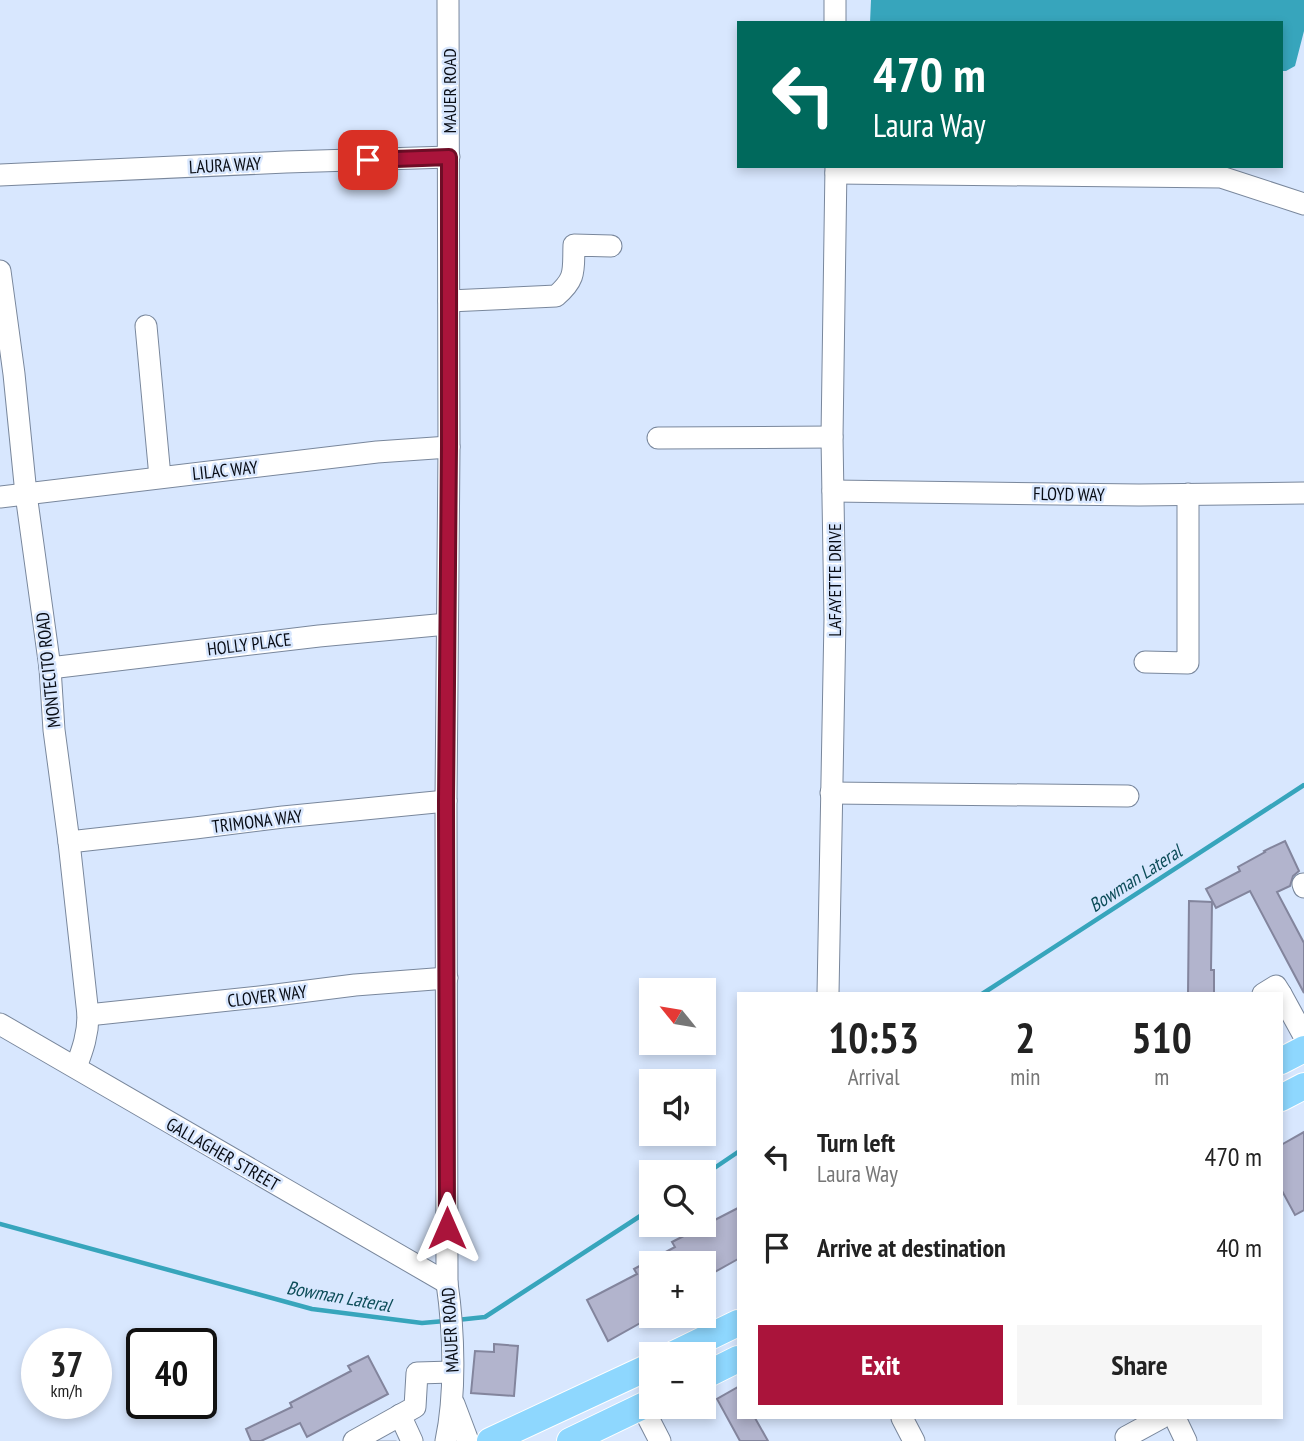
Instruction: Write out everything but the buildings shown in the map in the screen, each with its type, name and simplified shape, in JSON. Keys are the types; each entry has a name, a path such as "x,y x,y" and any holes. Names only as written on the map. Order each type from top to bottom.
{"main road":[{"path":"1283,1060 1304,1049"},
{"path":"1283,1097 1304,1086"},
{"path":"699,1342 737,1323"},
{"path":"716,1370 737,1360"},
{"path":"490,1441 639,1372"},
{"path":"570,1441 639,1408"}],"street":[{"name":"MAUER ROAD","path":"446,1441 453,1399 452,1335 447,1283 448,0"},
{"path":"835,0 835,21"},
{"name":"LAURA WAY","path":"0,175 449,157"},
{"path":"836,170 1221,177 1304,204"},
{"name":"LAFAYETTE DRIVE","path":"828,992 835,619 832,437 836,170"},
{"path":"449,302 556,296 573,276 574,245 611,246"},
{"name":"MONTECITO ROAD","path":"0,271 50,668 54,730 88,1015 85,1045 76,1067"},
{"path":"146,326 160,477"},
{"path":"658,438 832,437"},
{"name":"LILAC WAY","path":"0,497 377,452 449,447"},
{"name":"FLOYD WAY","path":"833,491 1304,493"},
{"path":"1145,662 1188,663 1188,494"},
{"name":"HOLLY PLACE","path":"50,668 319,636 447,624"},
{"path":"831,793 1128,796"},
{"name":"TRIMONA WAY","path":"69,842 446,801"},
{"name":"CLOVER WAY","path":"88,1015 355,985 447,978"},
{"path":"1266,992 1276,986 1280,992"},
{"path":"1283,998 1304,1036"},
{"name":"GALLAGHER STREET","path":"0,1024 447,1283"},
{"path":"412,1441 408,1411 417,1373 452,1371"},
{"name":"MAUER ROAD","path":"453,1399 468,1441"},
{"path":"372,1437 408,1411 453,1399"},
{"path":"652,1419 660,1441"},
{"path":"903,1419 914,1441"},
{"path":"1126,1437 1159,1419"},
{"path":"1175,1419 1186,1441"}],"water":[{"path":"871,0 1304,0 1304,31 1295,66 1286,71 1283,71 1283,21 870,21"}],"waterway":[{"name":"Bowman Lateral","path":"985,992 1304,785"},
{"name":"Bowman Lateral","path":"716,1167 737,1153"},
{"name":"Bowman Lateral","path":"457,1320 485,1317 639,1217"},
{"name":"Bowman Lateral","path":"0,1224 312,1309 422,1323 445,1321"}],"route":[{"path":"368,160 449,157 447,1228"}]}
